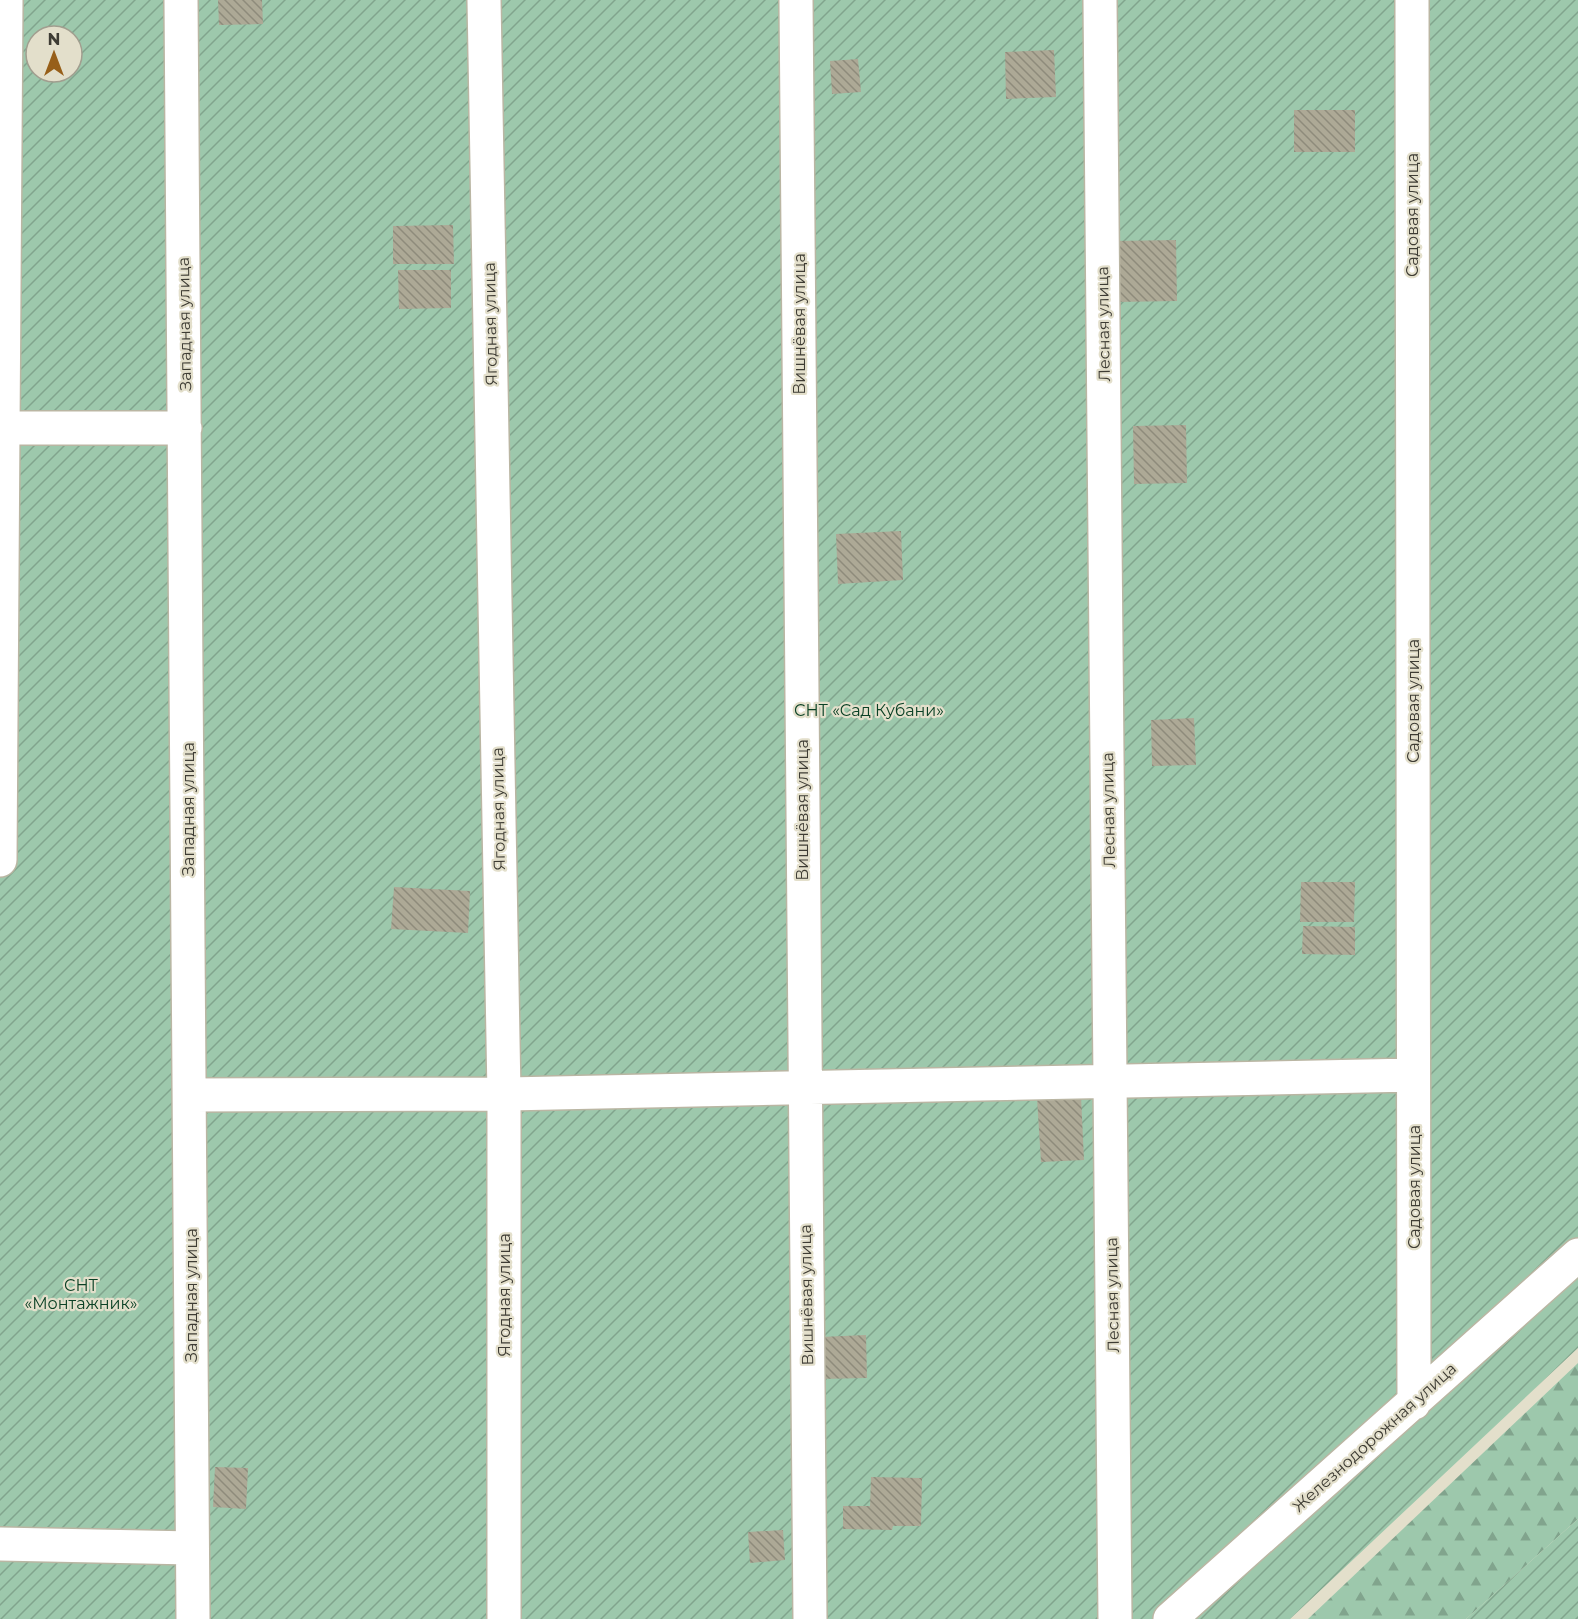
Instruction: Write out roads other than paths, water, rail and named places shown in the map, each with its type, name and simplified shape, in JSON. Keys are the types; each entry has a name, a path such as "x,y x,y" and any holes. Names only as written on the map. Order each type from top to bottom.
{"street":[{"path":"0,860 6,0"},
{"name":"Западная улица","path":"181,0 191,1095 193,1619"},
{"name":"Ягодная улица","path":"484,0 504,1094 504,1619"},
{"name":"Вишнёвая улица","path":"796,0 810,1619"},
{"name":"Лесная улица","path":"1100,0 1115,1619"},
{"name":"Садовая улица","path":"1412,0 1414,1402"},
{"path":"2,428 185,428"},
{"path":"191,1095 504,1094 1413,1075"},
{"name":"Железнодорожная улица","path":"1170,1619 1578,1255"},
{"path":"0,1544 192,1548"}],"park label":[{"name":"СНТ «Сад Кубани»","path":"869,710"},
{"name":"СНТ «Монтажник»","path":"81,1294"}]}
